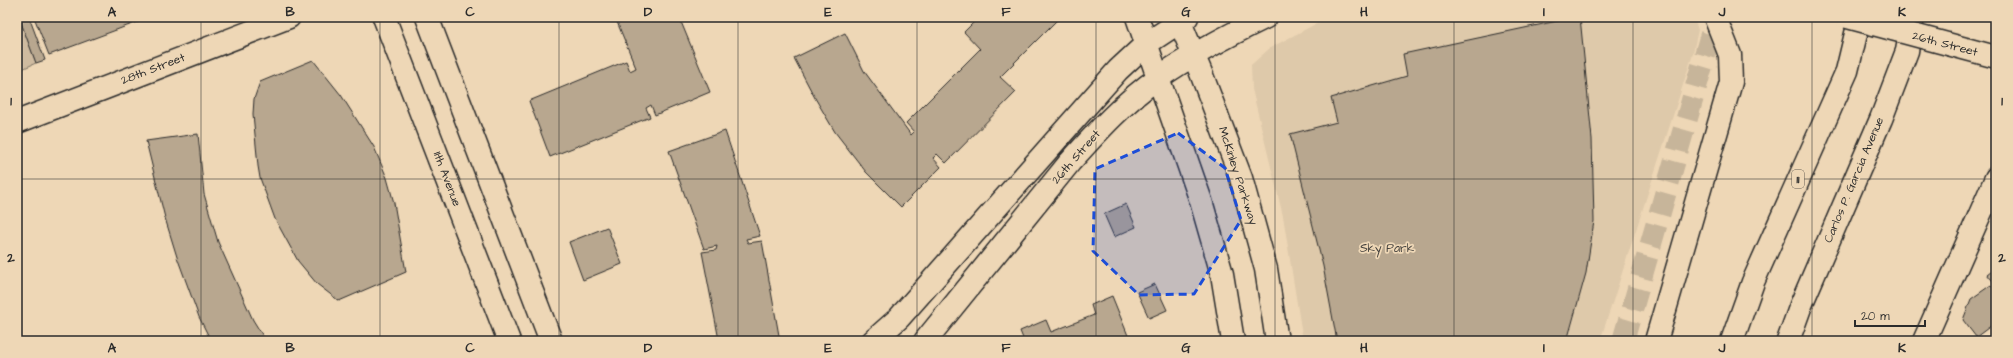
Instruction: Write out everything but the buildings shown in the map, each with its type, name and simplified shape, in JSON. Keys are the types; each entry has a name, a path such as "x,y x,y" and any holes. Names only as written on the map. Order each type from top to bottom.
{"main road":[{"name":"28th Street","path":"17,122 289,17"},
{"name":"11th Avenue","path":"384,17 509,341"},
{"path":"427,17 551,341"},
{"path":"1137,17 1201,201 1222,274 1233,341"},
{"name":"26th Street","path":"925,341 1095,134 1127,103 1158,78 1226,37 1266,17"},
{"path":"1656,341 1731,82 1730,55 1715,17"},
{"name":"26th Street","path":"1847,17 1996,58"},
{"name":"11","path":"1732,341 1753,282 1847,71 1860,17"},
{"name":"Carlos P. Garcia Avenue","path":"1788,341 1801,305 1881,119 1907,51 1912,17"},
{"path":"873,341 899,318 1118,70 1146,44 1182,18"},
{"name":"McKinley Parkway","path":"1182,18 1241,178 1266,269 1277,341"},
{"path":"1924,341 1996,178"}],"highlighted area":[{"path":"1178,133 1225,168 1241,220 1194,294 1139,295 1093,251 1095,169"}],"shaded area":[{"path":"17,17 19,17 36,63 22,69 17,56"},
{"path":"1333,17 1694,17 1698,30 1692,57 1600,341 1303,341 1283,216 1252,89 1251,65 1270,48 1325,19"}],"tunnel":[{"path":"1623,341 1716,17"}],"park label":[{"name":"Sky Park","path":"1387,248"}]}
